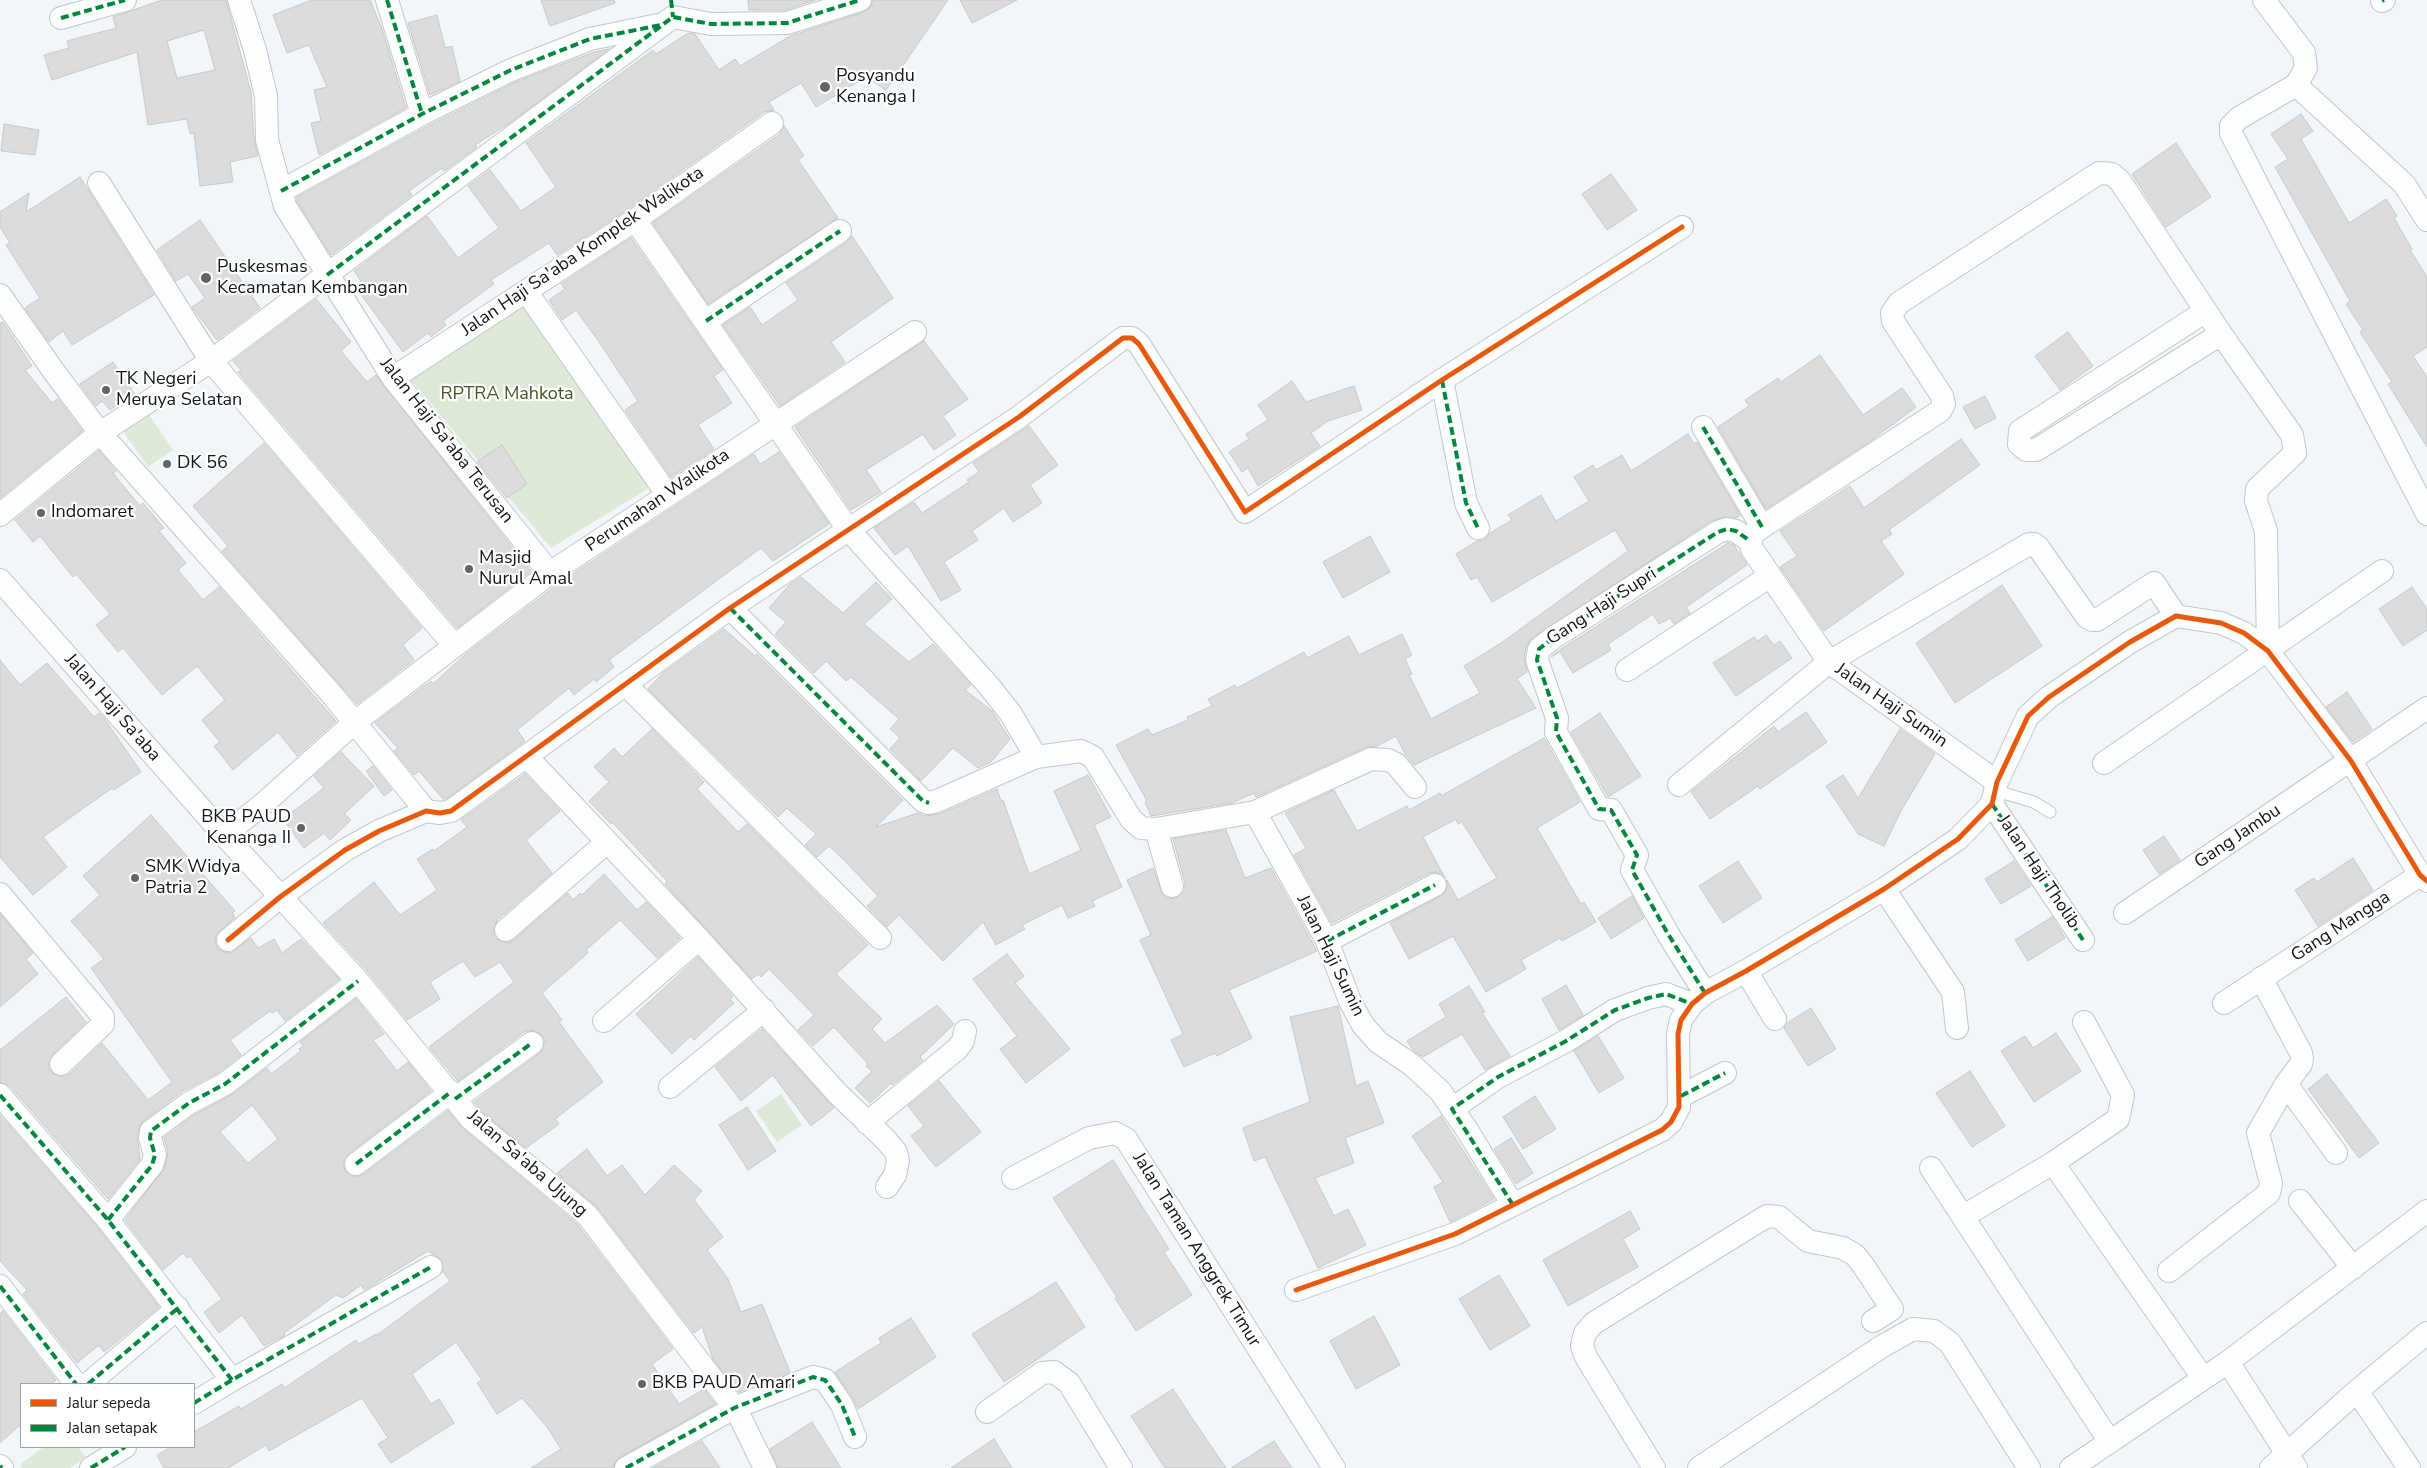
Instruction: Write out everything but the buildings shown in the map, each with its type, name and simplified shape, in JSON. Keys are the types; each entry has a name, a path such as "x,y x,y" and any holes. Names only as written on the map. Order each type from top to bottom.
{"street":[{"path":"61,18 125,0"},
{"name":"Jalan Haji Sa'aba Terusan","path":"239,0 255,50 266,96 267,140 285,206 393,378 550,573"},
{"path":"387,0 422,114"},
{"path":"2264,0 2304,53 2306,68 2296,85 2239,118 2231,126 2231,133 2427,514"},
{"path":"281,191 422,114 511,70 590,40 669,14 711,24 787,23 857,1"},
{"path":"0,515 100,433 212,361 669,14"},
{"path":"2296,85 2404,184 2427,220"},
{"name":"Jalan Haji Sa'aba Komplek Walikota","path":"393,378 635,220 772,123"},
{"path":"1756,534 1940,411 1944,404 1942,396 1893,321 1892,313 1899,303 2099,174 2112,174 2120,181 2221,334 2292,435 2295,453 2257,489 2256,501 2266,531 2268,650"},
{"path":"99,183 212,361 453,644"},
{"path":"635,220 848,530 989,686 1010,714 1036,757"},
{"path":"228,940 280,897 346,850 379,831 426,810 440,813 451,811 730,608 1019,417 1122,338 1132,338 1139,344 1245,512 1442,380 1682,227"},
{"path":"706,321 840,231"},
{"path":"526,291 667,494"},
{"path":"0,295 55,374 100,433 355,722 426,810"},
{"path":"2206,311 2020,431 2019,444 2026,450 2036,450 2221,334"},
{"name":"Perumahan Walikota","path":"224,835 262,805 355,722 453,644 550,573 915,332"},
{"path":"1442,380 1466,502 1478,528"},
{"name":"Jalan Haji Sumin","path":"1703,427 1756,534 1752,549 1829,662 1995,792"},
{"name":"Gang Haji Supri","path":"1698,998 1668,934 1632,870 1637,856 1611,810 1599,809 1556,732 1557,718 1537,660 1539,648 1718,532 1727,528 1756,534"},
{"path":"1679,785 1829,662 2029,544 2034,544 2038,547 2087,618 2097,620 2154,583 2176,616"},
{"path":"2104,763 2382,571"},
{"path":"1627,670 1770,576"},
{"name":"Jalan Haji Sa'aba","path":"0,580 224,835"},
{"path":"730,608 923,801 929,803 1036,757 1081,751 1093,757 1131,819 1141,828 1156,829 1255,812 1370,760 1388,760 1404,772 1415,786"},
{"path":"1296,1290 1455,1234 1662,1130 1679,1107 1681,1096 1677,1050 1681,1020 1698,998 1884,889 1958,839 1995,792 2028,716 2049,697 2122,647 2176,616 2221,623 2244,633 2268,650 2351,761 2423,878"},
{"path":"625,684 880,938"},
{"name":"Gang Jambu","path":"2125,913 2427,708"},
{"path":"527,757 699,939 837,1092 896,1152 897,1170 887,1187"},
{"name":"Jalan Haji Tholib","path":"1995,792 2083,940"},
{"name":"Jalan Haji Sumin","path":"1255,812 1327,941 1350,1001 1364,1025 1378,1042 1412,1065 1440,1091 1513,1205"},
{"path":"1156,829 1172,886"},
{"name":"Jalan Sa'aba Ujung","path":"224,835 358,981 471,1119 587,1215 734,1408 765,1468"},
{"path":"506,930 607,842"},
{"name":"Gang Mangga","path":"2224,1003 2423,878"},
{"path":"1327,941 1435,885"},
{"path":"1884,889 1953,992 1958,1028"},
{"path":"1,896 103,1017 103,1024 62,1064"},
{"path":"604,1021 699,939"},
{"path":"1746,971 1775,1019"},
{"path":"2168,1271 2269,1193 2271,1183 2258,1133 2286,1084 2301,1064 2301,1053 2261,978"},
{"path":"108,1220 152,1165 155,1155 150,1138 151,1131 190,1103 225,1084 358,981"},
{"path":"1452,1109 1498,1077 1566,1041 1615,1010 1648,998 1666,994 1698,998"},
{"path":"670,1087 764,1010"},
{"path":"1964,1216 2053,1163 2118,1119 2123,1095 2084,1022"},
{"path":"867,1123 957,1049 962,1041 964,1031"},
{"path":"356,1164 453,1095 532,1043"},
{"path":"1681,1096 1725,1073"},
{"path":"2286,1084 2336,1153"},
{"path":"0,1094 108,1220 232,1380"},
{"name":"Jalan Taman Anggrek Timur","path":"1013,1178 1089,1138 1115,1133 1126,1139 1334,1468"},
{"path":"2053,1163 2203,1378"},
{"path":"1931,1168 2110,1442"},
{"path":"2300,1201 2353,1268"},
{"path":"2073,1467 2228,1362 2427,1211"},
{"path":"1654,1468 1586,1357 1582,1346 1585,1333 1594,1323 1767,1216 1779,1217 1808,1241 1843,1248 1854,1255 1863,1264 1892,1309 1873,1321"},
{"path":"195,1403 232,1380 431,1267"},
{"path":"0,1286 75,1383"},
{"path":"89,1383 178,1308"},
{"path":"1699,1468 1880,1347 1913,1329 1934,1331 1950,1343 2029,1468"},
{"path":"2228,1362 2285,1463 2357,1391 2427,1333"},
{"path":"987,1412 1042,1373 1054,1372 1069,1383 1121,1468"},
{"path":"626,1468 734,1408 813,1377 825,1380 842,1404 855,1437"},
{"path":"2357,1391 2404,1460"},
{"path":"91,1468 123,1448"}],"lane":[{"path":"1995,792 2034,802 2050,812"}],"green space":[{"name":"RPTRA Mahkota","path":"521,304 649,488 551,548 411,380"},
{"path":"147,412 173,450 148,467 122,430"},
{"path":"781,1094 802,1125 777,1142 756,1111"},
{"path":"43,1448 79,1448 86,1457 70,1468 23,1468 20,1464"}],"marked path":[{"path":"61,18 125,0"},
{"path":"387,0 422,114"},
{"path":"671,0 673,17"},
{"path":"327,275 673,17 711,24 787,23 860,0"},
{"path":"281,191 422,114 511,70 590,39 661,25"},
{"path":"706,321 840,231"},
{"path":"1442,380 1466,503 1478,528"},
{"path":"1703,427 1762,527"},
{"path":"1705,993 1668,934 1632,870 1637,855 1611,810 1599,809 1556,732 1557,718 1537,660 1539,649 1553,638 1718,532 1727,529 1736,531 1750,541"},
{"path":"730,608 923,801 929,803"},
{"path":"1992,804 2083,940"},
{"path":"1327,941 1435,885"},
{"path":"108,1220 152,1165 155,1155 150,1138 151,1131 189,1103 225,1084 358,981"},
{"path":"1513,1205 1452,1109 1498,1077 1566,1041 1615,1010 1648,998 1666,994 1692,1004"},
{"path":"455,1099 532,1043"},
{"path":"1681,1096 1725,1073"},
{"path":"356,1164 451,1092"},
{"path":"0,1095 108,1220 232,1380"},
{"path":"195,1402 431,1267"},
{"path":"0,1286 75,1383"},
{"path":"89,1383 178,1308"},
{"path":"626,1468 734,1408 813,1377 825,1380 842,1405 855,1437"},
{"path":"91,1468 123,1448"}],"cycle path":[{"path":"228,940 280,897 345,850 379,831 426,811 440,813 451,811 730,608 1019,417 1123,338 1132,338 1139,344 1245,512 1442,380 1682,227"},
{"path":"1296,1290 1455,1234 1662,1130 1671,1122 1679,1107 1678,1034 1681,1020 1692,1004 1705,993 1746,971 1884,889 1958,839 1992,804 1997,782 2028,716 2049,697 2130,642 2176,616 2221,623 2244,633 2268,651 2351,761 2420,875 2427,881"}],"place":[{"name":"Posyandu Kenanga I","path":"825,87"},
{"name":"Puskesmas Kecamatan Kembangan","path":"206,278"},
{"name":"TK Negeri Meruya Selatan","path":"106,390"},
{"name":"DK 56","path":"167,464"},
{"name":"Indomaret","path":"41,513"},
{"name":"Masjid Nurul Amal","path":"469,569"},
{"name":"BKB PAUD Kenanga II","path":"301,828"},
{"name":"SMK Widya Patria 2","path":"135,878"},
{"name":"BKB PAUD Amari","path":"642,1384"}]}
